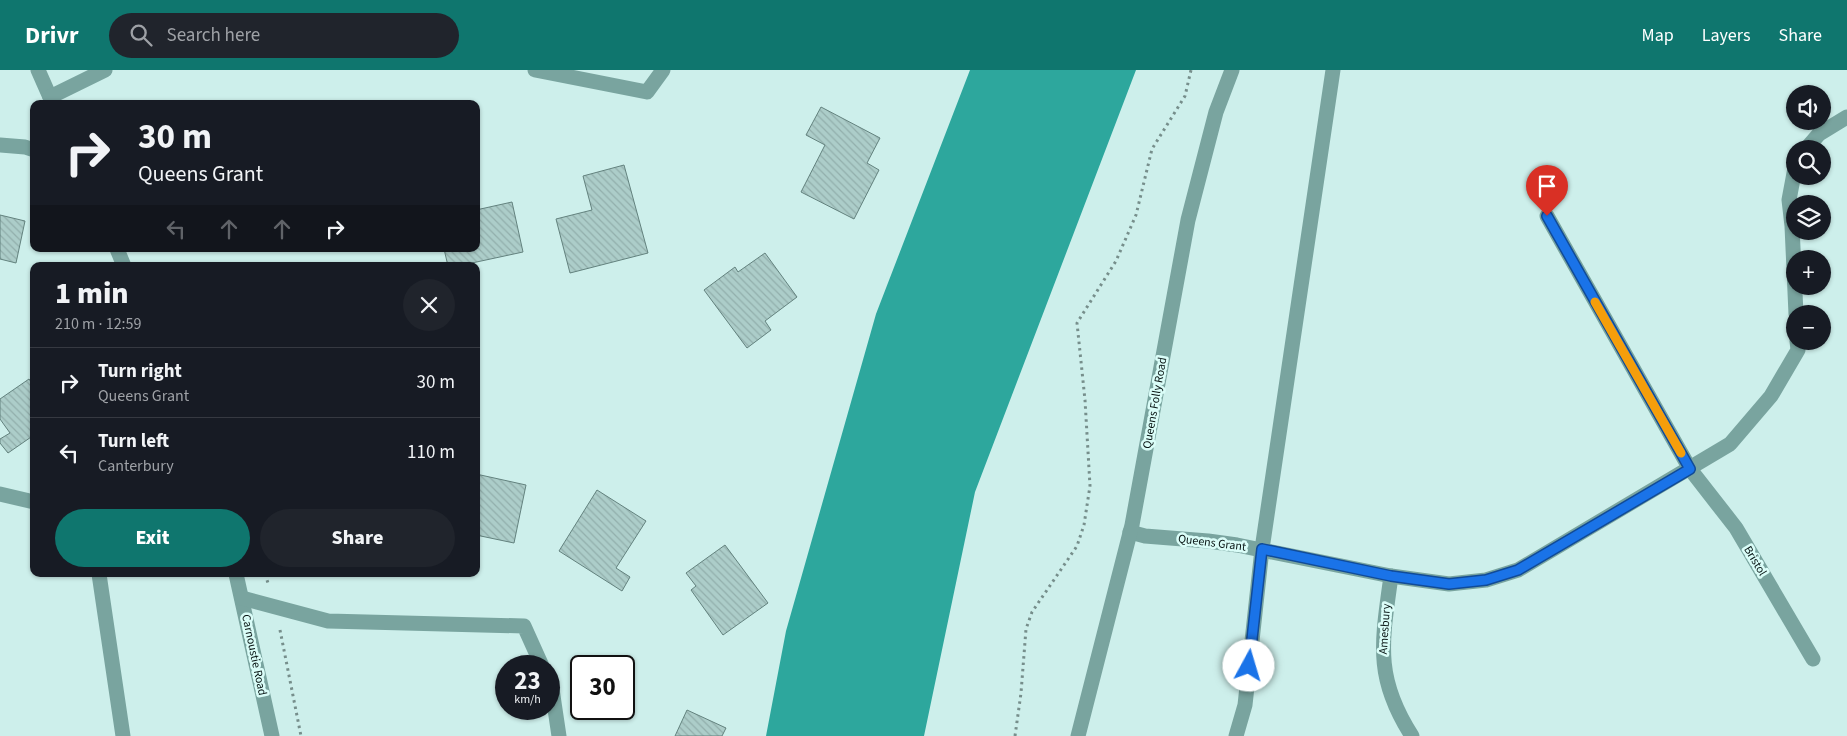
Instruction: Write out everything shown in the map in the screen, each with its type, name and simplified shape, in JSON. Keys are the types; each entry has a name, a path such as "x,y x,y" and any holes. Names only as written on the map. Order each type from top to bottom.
{"street":[{"path":"38,70 52,100 105,70"},
{"path":"535,70 647,92 663,70"},
{"name":"Queens Folly Road","path":"1078,736 1130,532 1188,220 1216,112 1232,70"},
{"path":"1236,736 1245,705 1262,549 1333,70"},
{"path":"1814,140 1819,134 1847,117"},
{"path":"0,145 30,149"},
{"path":"1791,185 1788,200 1792,226 1796,305"},
{"name":"Bristol","path":"1547,216 1690,469 1736,528 1813,659"},
{"name":"Queens Grant","path":"1130,532 1162,538 1208,540 1262,549 1391,576 1449,584 1486,580 1518,570 1730,444 1771,396 1798,350"},
{"path":"0,494 30,501"},
{"name":"Amesbury","path":"1391,576 1382,637 1383,664 1388,688 1412,736"},
{"path":"99,577 123,736"},
{"name":"Carnoustie Road","path":"237,577 272,736"},
{"path":"242,598 328,621 524,626 537,655"},
{"path":"557,720 559,736"}],"path":[{"path":"1015,736 1021,693 1026,629 1032,612 1077,546 1084,525 1090,486 1085,400 1077,322 1116,261 1136,215 1152,149 1185,96 1191,70"},
{"path":"266,577 285,649 302,736"}],"water":[{"path":"970,70 1136,70 975,492 924,736 766,736 786,631 876,314"}],"building":[{"path":"821,107 880,138 867,163 879,170 854,219 801,192 825,145 806,135"},
{"path":"624,165 648,253 570,273 556,219 592,210 583,176"},
{"path":"512,202 523,252 477,262 447,262 445,252 480,252 480,209"},
{"path":"0,215 25,221 16,263 0,259"},
{"path":"765,253 797,297 765,321 771,330 747,348 704,290 735,267 738,272"},
{"path":"29,379 30,380 30,438 8,453 0,443 0,439 10,433 0,419 0,399"},
{"path":"480,475 526,485 514,543 480,536"},
{"path":"597,490 646,521 616,568 630,577 622,591 559,551"},
{"path":"725,545 768,603 723,635 691,590 696,586 686,573"},
{"path":"687,710 726,728 722,736 675,736"}],"slow traffic":[{"path":"1595,302 1681,453"}],"route":[{"path":"1249,666 1262,549 1391,576 1449,584 1486,580 1518,570 1690,469 1547,216"}]}
